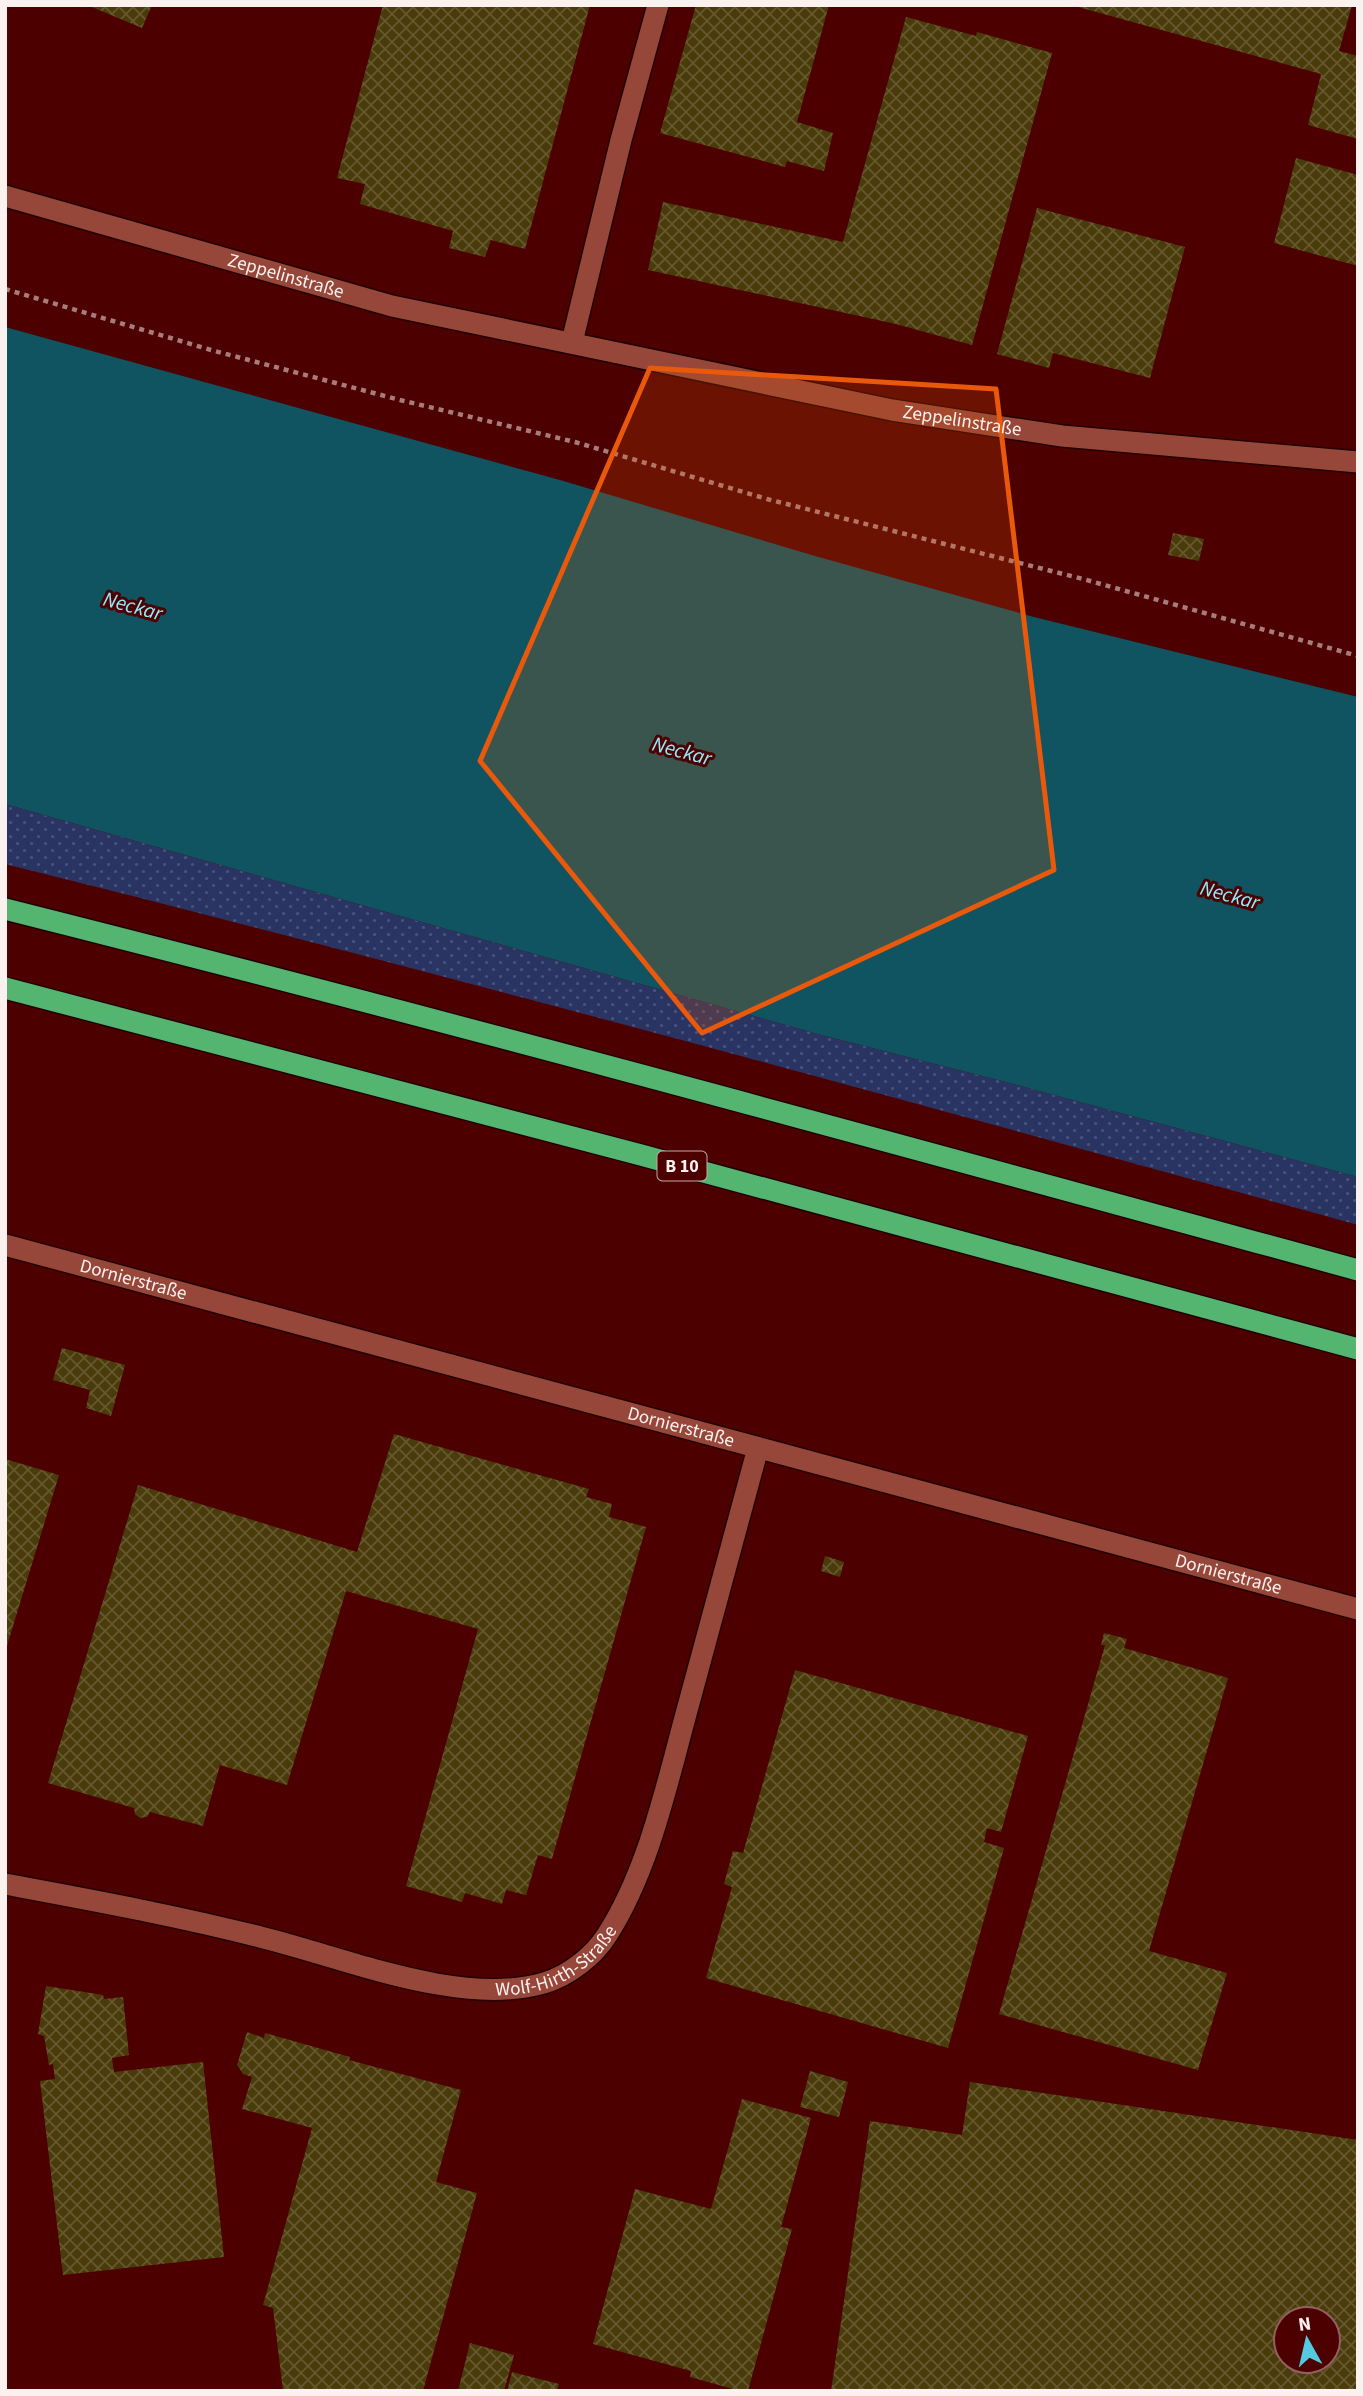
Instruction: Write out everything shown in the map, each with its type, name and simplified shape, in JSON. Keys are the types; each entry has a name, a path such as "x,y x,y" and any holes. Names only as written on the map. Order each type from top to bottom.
{"highway":[{"path":"5,909 627,1072 1358,1270"},
{"name":"B 10","path":"5,988 641,1155 1358,1349"}],"street":[{"path":"572,342 621,140 658,5"},
{"name":"Zeppelinstraße","path":"5,196 392,306 892,410 1008,429 1358,463"},
{"name":"Dornierstraße","path":"5,1245 1358,1609"},
{"name":"Wolf-Hirth-Straße","path":"5,1884 263,1937 395,1975 446,1984 481,1989 512,1988 545,1983 569,1972 605,1939 628,1897 656,1824 758,1448"}],"path":[{"path":"5,289 211,350 400,400 575,442 790,505 1058,572 1358,656"}],"highlighted area":[{"path":"650,368 996,389 1054,870 702,1033 480,761"}],"shaded area":[{"path":"5,804 821,1035 1358,1177 1358,1225 514,995 5,864"}],"water":[{"name":"Neckar","path":"5,327 560,480 815,556 1034,617 1358,697 1358,1177 821,1035 5,804"}],"building":[{"path":"87,5 152,5 142,28"},
{"path":"383,5 590,5 525,249 491,240 485,257 449,248 453,231 360,204 365,184 337,178"},
{"path":"696,5 829,5 797,122 833,133 824,171 787,161 785,167 660,133"},
{"path":"1071,5 1352,5 1339,51 1358,56 1358,139 1308,125 1321,74"},
{"path":"906,17 976,36 977,32 1052,53 972,345 896,324 648,270 663,202 843,242"},
{"path":"1296,158 1358,175 1358,266 1274,243"},
{"path":"1037,208 1185,247 1150,378 1053,353 1049,368 997,354"},
{"path":"1173,533 1204,539 1199,561 1168,555"},
{"path":"62,1348 125,1365 111,1416 86,1408 90,1390 53,1380"},
{"path":"394,1434 589,1489 586,1497 612,1504 609,1517 646,1527 552,1859 538,1855 526,1895 506,1890 502,1904 465,1893 462,1902 406,1886 478,1629 346,1591 287,1785 220,1765 203,1826 150,1812 147,1817 140,1818 135,1814 134,1808 48,1783 138,1485 357,1552"},
{"path":"5,1459 59,1475 6,1649 5,1649"},
{"path":"825,1556 844,1562 840,1577 821,1571"},
{"path":"1104,1633 1127,1639 1124,1648 1228,1678 1149,1951 1227,1973 1198,2070 999,2014 1105,1645 1101,1645"},
{"path":"795,1670 1028,1736 1001,1832 987,1828 984,1842 1004,1848 948,2048 706,1978 732,1887 724,1884 733,1851 743,1853"},
{"path":"46,1986 103,1995 104,1999 123,1997 129,2055 112,2058 114,2072 203,2062 224,2257 63,2275 40,2081 55,2079 53,2064 49,2065 44,2036 38,2034"},
{"path":"247,2032 264,2038 265,2033 350,2057 349,2060 461,2090 436,2182 477,2193 423,2391 283,2391 273,2308 263,2305 312,2128 242,2109 252,2077 243,2074 237,2065"},
{"path":"810,2071 848,2082 839,2117 800,2107"},
{"path":"970,2082 1358,2140 1358,2391 831,2391 870,2121 962,2135"},
{"path":"742,2099 811,2118 781,2227 792,2229 748,2391 690,2377 691,2371 593,2344 635,2189 711,2209"},
{"path":"470,2343 514,2355 504,2391 458,2391"},
{"path":"512,2372 559,2384 557,2391 507,2391"}]}
